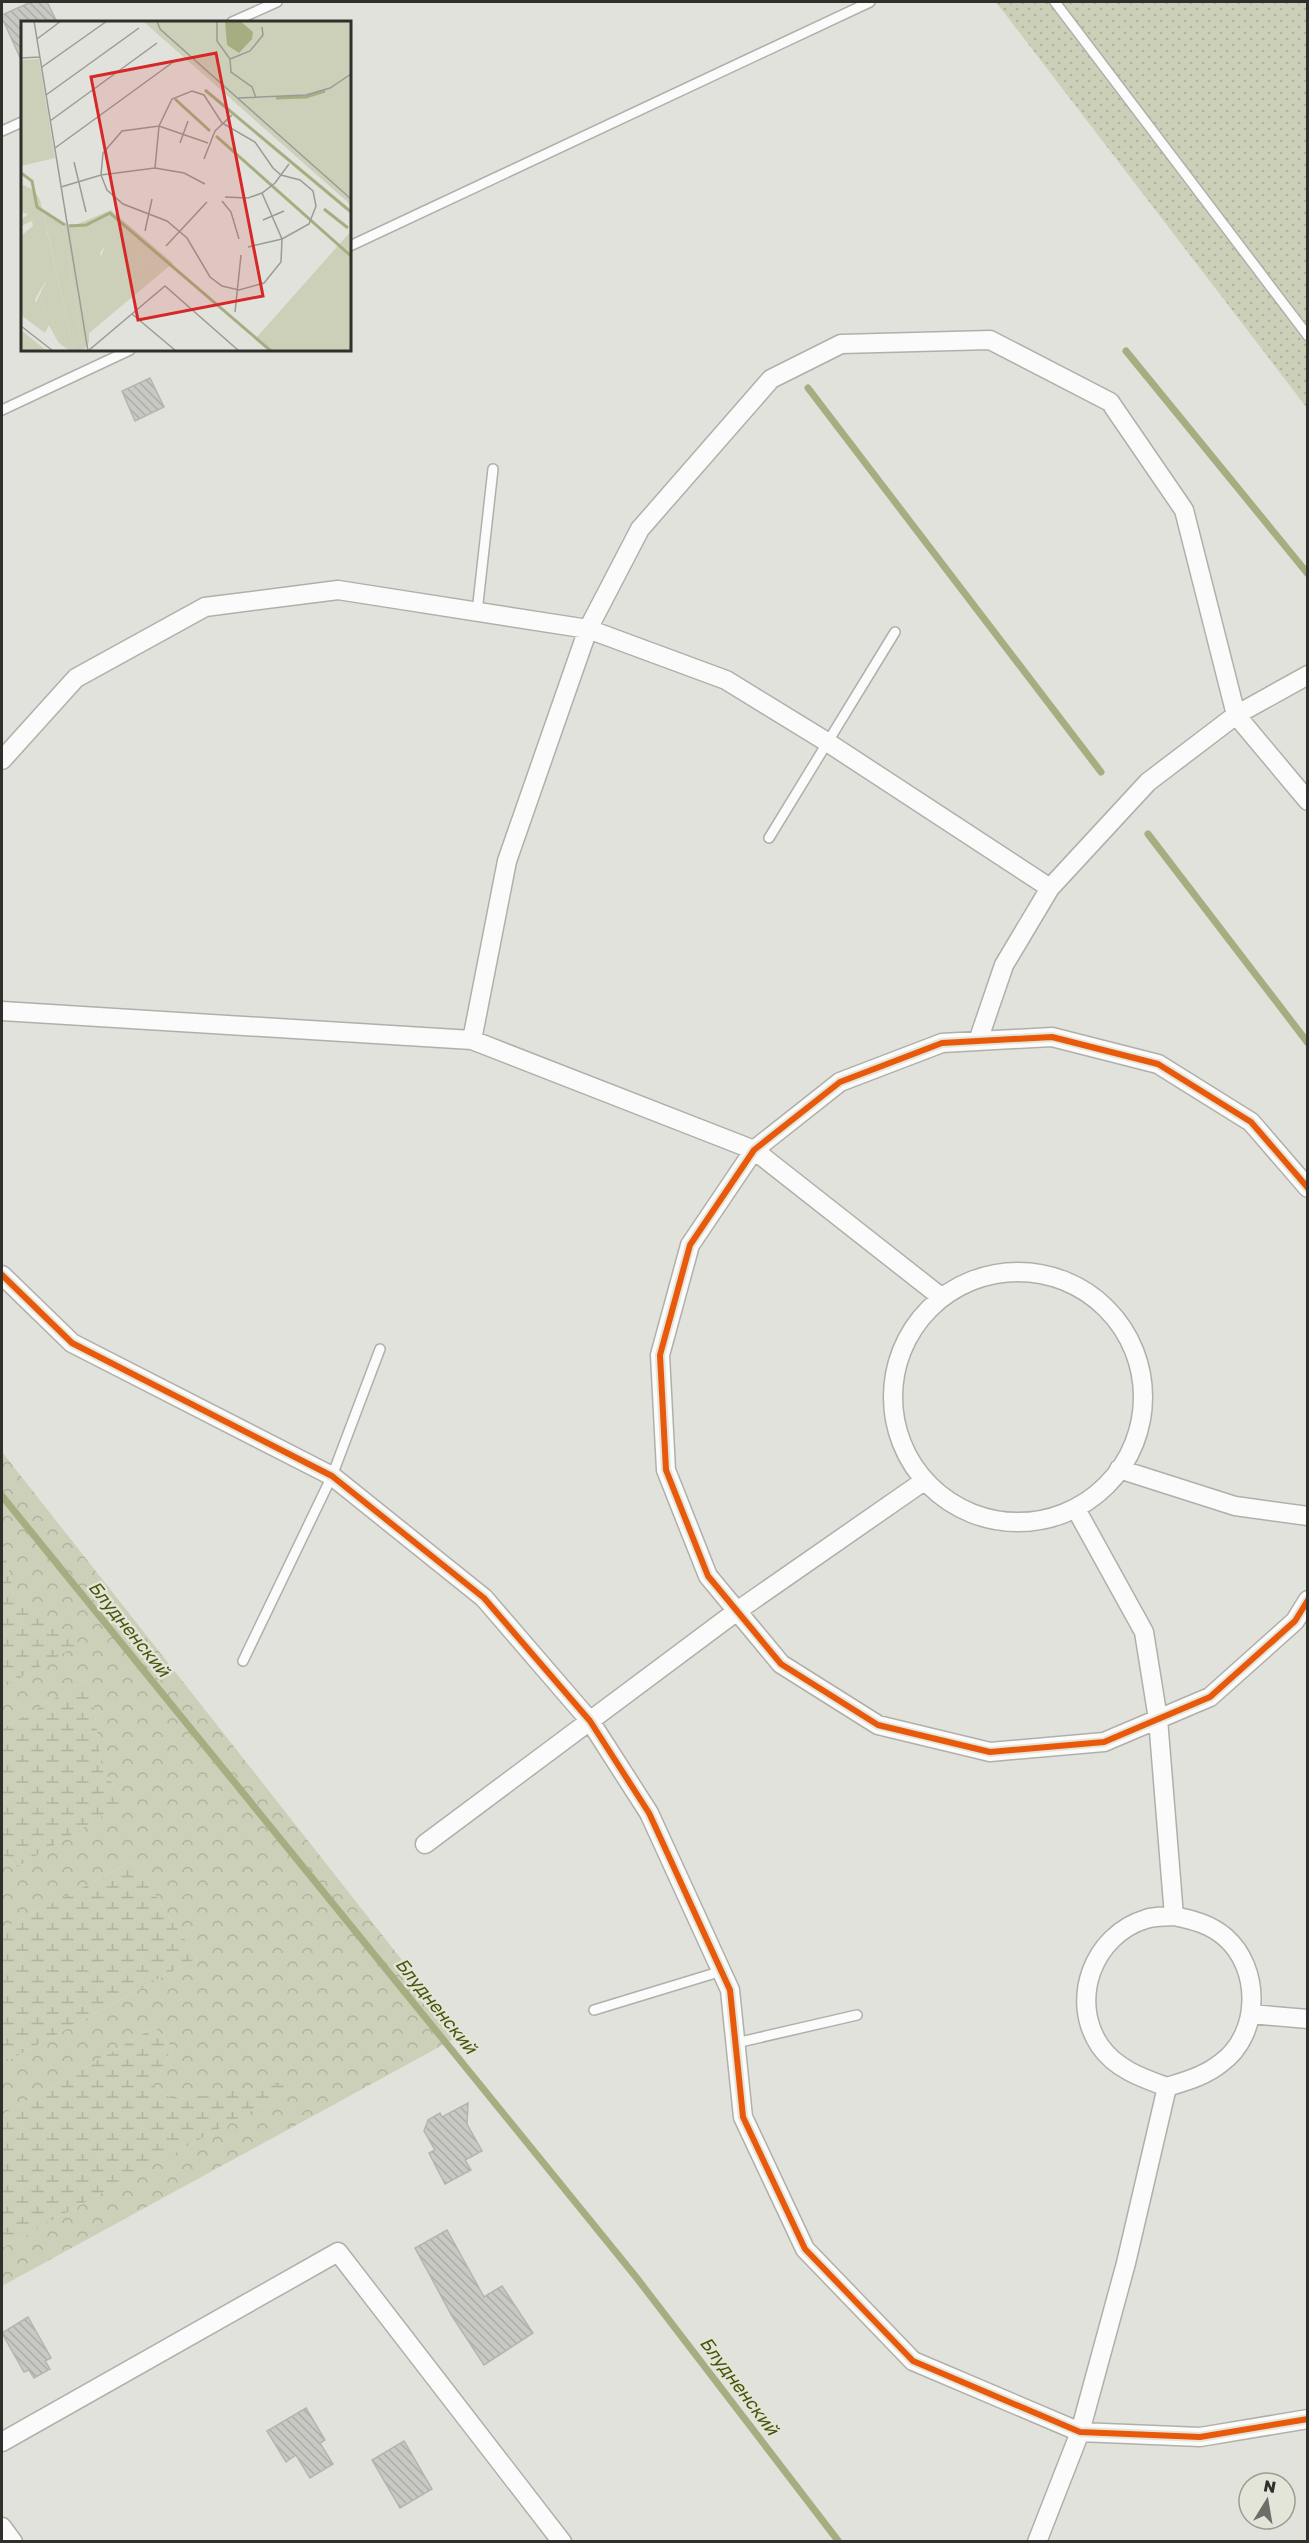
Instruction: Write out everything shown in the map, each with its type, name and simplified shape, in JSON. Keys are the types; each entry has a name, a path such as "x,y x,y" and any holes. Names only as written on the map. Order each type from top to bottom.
{"street":[{"path":"472,1040 507,861 588,629 640,529 771,379 841,344 990,340 1110,402 1184,510 1236,715 1308,801"},
{"path":"2,760 76,678 205,607 338,590 588,629 726,680 827,742 1050,888"},
{"path":"978,1041 1004,965 1050,888 1148,782 1236,715 1308,675"},
{"path":"2,1011 472,1040 754,1149 941,1297"},
{"path":"1308,1188 1251,1122 1158,1064 1052,1037 942,1043 840,1082 754,1149 690,1245 660,1355 666,1470 708,1576 781,1664 878,1725 990,1752 1104,1742 1210,1697 1295,1621 1308,1600"},
{"path":"1019,1271 1060,1279 1096,1299 1124,1330 1141,1368 1143,1409 1133,1449 1119,1469 1110,1484 1076,1509 1037,1522 995,1521 957,1507 924,1481 902,1447 892,1406 896,1365 913,1327 941,1297 978,1278 1019,1271"},
{"path":"2,1275 72,1342 332,1476 484,1598 590,1721 649,1813 730,1990 743,2117 805,2249 913,2361 1080,2432 1200,2437 1308,2419"},
{"path":"1119,1469 1235,1506 1308,1516"},
{"path":"425,1844 737,1611 924,1481"},
{"path":"1076,1509 1144,1632 1158,1719 1174,1916"},
{"path":"1174,1916 1202,1922 1225,1937 1243,1960 1252,1986 1251,2014 1241,2041 1223,2062 1199,2077 1167,2087 1120,2066 1101,2047 1089,2023 1086,1997 1090,1971 1103,1947 1123,1929 1147,1918 1174,1916"},
{"path":"1251,2014 1308,2019"},
{"path":"1037,2541 1080,2432 1126,2263 1167,2087"},
{"path":"2,2442 338,2252 562,2541"},
{"path":"2,2527 13,2541"}],"lane":[{"path":"234,21 276,2"},
{"path":"351,246 870,2"},
{"path":"1054,2 1308,336"},
{"path":"2,131 21,122"},
{"path":"2,410 128,351"},
{"path":"477,612 493,469"},
{"path":"769,838 894,632"},
{"path":"243,1661 332,1476 380,1349"},
{"path":"594,2010 722,1971"},
{"path":"736,2043 856,2014"}],"green space":[{"path":"996,2 1307,2 1307,408"},
{"path":"2,1452 461,2035 2,2286 2,2248 307,2080 173,2100 153,2085 172,2048 155,2027 2,2115 2,2064 197,1958 133,1861 2,1929 2,1854 17,1867 126,1802 102,1769 90,1678 2,1729 2,1688 79,1644 14,1594 2,1541"},
{"path":"2,1541 14,1594 80,1644 2,1688"},
{"path":"90,1678 102,1769 126,1802 17,1867 2,1854 2,1729"},
{"path":"133,1861 197,1958 2,2064 2,1929"},
{"path":"155,2027 172,2048 153,2085 173,2100 309,2079 2,2248 2,2115"}],"building":[{"path":"31,2 47,2 56,21 21,21 21,60 2,22 2,15"},
{"path":"150,378 164,407 135,421 122,391"},
{"path":"468,2103 467,2124 482,2151 465,2160 471,2170 445,2184 429,2153 435,2150 424,2131 428,2120 440,2113 442,2117"},
{"path":"447,2230 484,2297 502,2286 533,2333 484,2365 452,2316 415,2248"},
{"path":"28,2317 51,2358 45,2361 50,2369 34,2378 29,2370 24,2372 2,2333"},
{"path":"306,2408 325,2440 320,2443 333,2464 310,2478 296,2455 286,2462 267,2431"},
{"path":"404,2441 432,2489 400,2508 372,2460"}],"waterway":[{"path":"1126,351 1308,574"},
{"path":"808,388 1101,772"},
{"path":"1148,834 1308,1043"},
{"name":"Блудненский","path":"2,1496 636,2277 839,2542"}],"cycle path":[{"path":"1308,1188 1251,1122 1158,1064 1052,1037 942,1043 840,1082 754,1150 690,1245 660,1355 666,1470 708,1576 781,1664 878,1725 990,1752 1104,1742 1210,1697 1295,1621 1308,1600"},
{"path":"2,1275 72,1343 332,1476 484,1598 590,1721 649,1813 730,1990 743,2117 805,2249 913,2361 1080,2432 1200,2437 1308,2419"}]}
